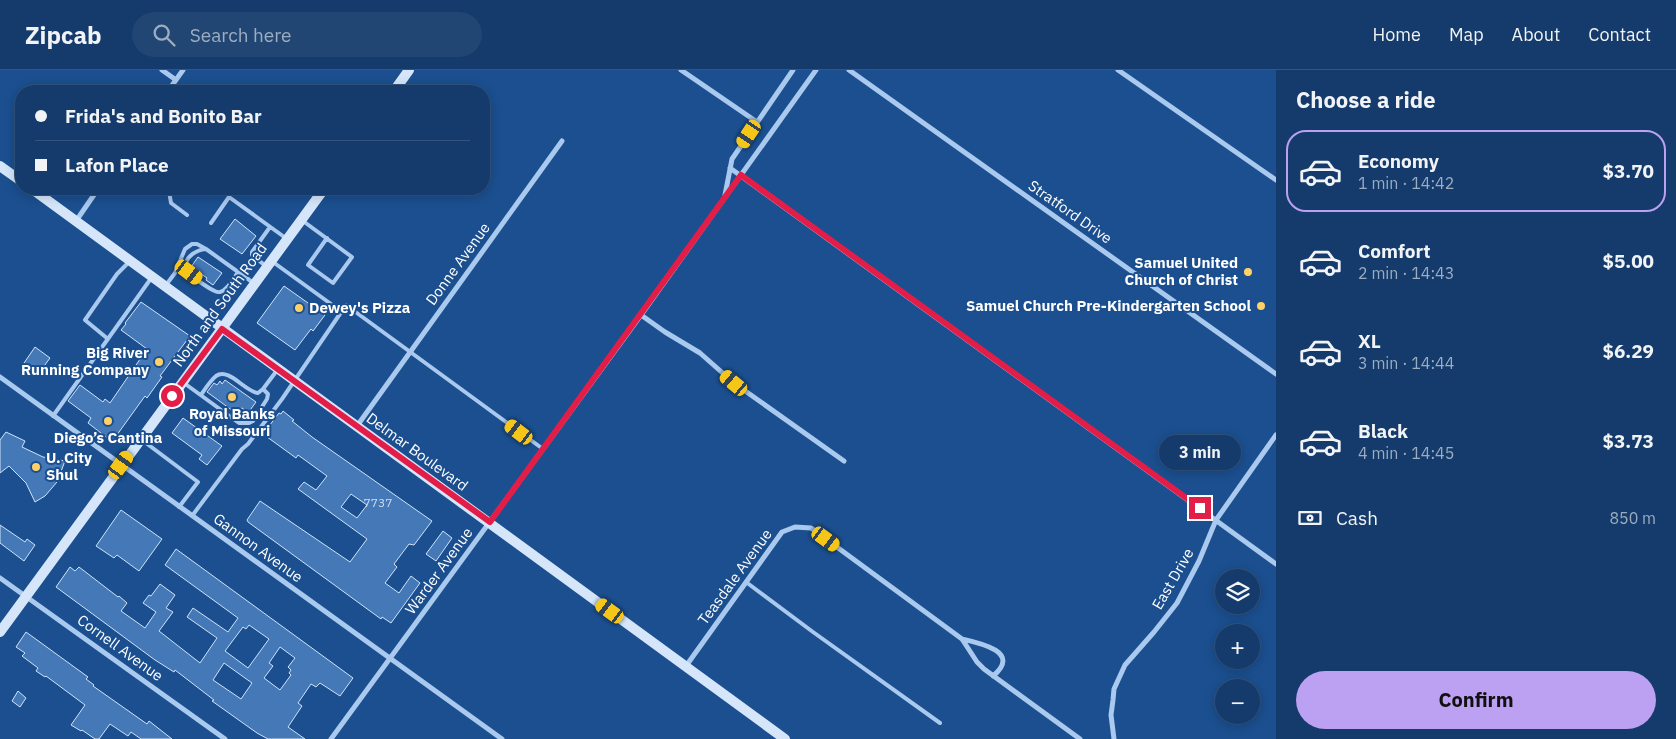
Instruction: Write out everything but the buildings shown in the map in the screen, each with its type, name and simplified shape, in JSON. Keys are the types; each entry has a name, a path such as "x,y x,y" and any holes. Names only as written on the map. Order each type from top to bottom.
{"main road":[{"path":"398,85 409,70"},
{"path":"0,166 15,177"},
{"name":"Delmar Boulevard","path":"40,195 785,739"},
{"name":"North and South Road","path":"0,632 320,195"}],"street":[{"path":"162,70 176,80"},
{"path":"172,85 183,70"},
{"path":"681,70 757,122"},
{"name":"Warder Avenue","path":"331,739 641,315 816,70"},
{"name":"Stratford Drive","path":"848,70 1276,374"},
{"path":"1118,70 1276,180"},
{"name":"Warder Avenue","path":"724,198 732,159 791,71"},
{"name":"Donne Avenue","path":"357,426 562,141"},
{"path":"730,168 1276,564"},
{"path":"76,221 94,195"},
{"path":"641,315 700,353 734,383 844,461"},
{"name":"Gannon Avenue","path":"0,377 502,739"},
{"name":"East Drive","path":"1114,739 1111,715 1114,689 1118,677 1134,653 1154,632 1177,602 1199,561 1216,520 1276,435"},
{"name":"Teasdale Avenue","path":"686,667 782,532 795,528 811,528 962,639 986,646 1001,654 1003,661 1001,668 993,676"},
{"name":"Cornell Avenue","path":"0,578 225,739"},
{"name":"Teasdale Avenue","path":"962,639 977,662 993,676 1080,739"}],"lane":[{"path":"170,195 171,203 187,215"},
{"path":"211,224 228,197 287,239"},
{"path":"301,220 327,238 352,258 333,283 308,264 327,238"},
{"path":"270,227 252,252 252,255 342,312"},
{"path":"164,286 175,273 185,249 192,244 197,244 206,249 255,284"},
{"path":"206,249 196,250 191,254 187,260 187,267 189,272 215,292 221,292 227,287 238,272"},
{"path":"108,339 85,320 117,274 130,261"},
{"path":"53,416 152,277"},
{"path":"192,516 265,421 346,305 543,449"},
{"path":"201,395 215,377 224,374 255,393 263,389 278,369"},
{"path":"183,382 239,423 244,424 253,421 267,399 268,394 263,389"},
{"path":"140,439 198,482 180,507"},
{"path":"746,582 940,723"}],"place":[{"name":"Samuel United Church of Christ","path":"1248,272"},
{"name":"Samuel Church Pre-Kindergarten School","path":"1261,306"},
{"name":"Dewey's Pizza","path":"299,308"},
{"name":"Big River Running Company","path":"159,362"},
{"name":"Royal Banks of Missouri","path":"232,397"},
{"name":"Diego’s Cantina","path":"108,421"},
{"name":"U. City Shul","path":"36,467"}],"route":[{"path":"172,396 222,329 490,522 741,175 1200,508"}]}
